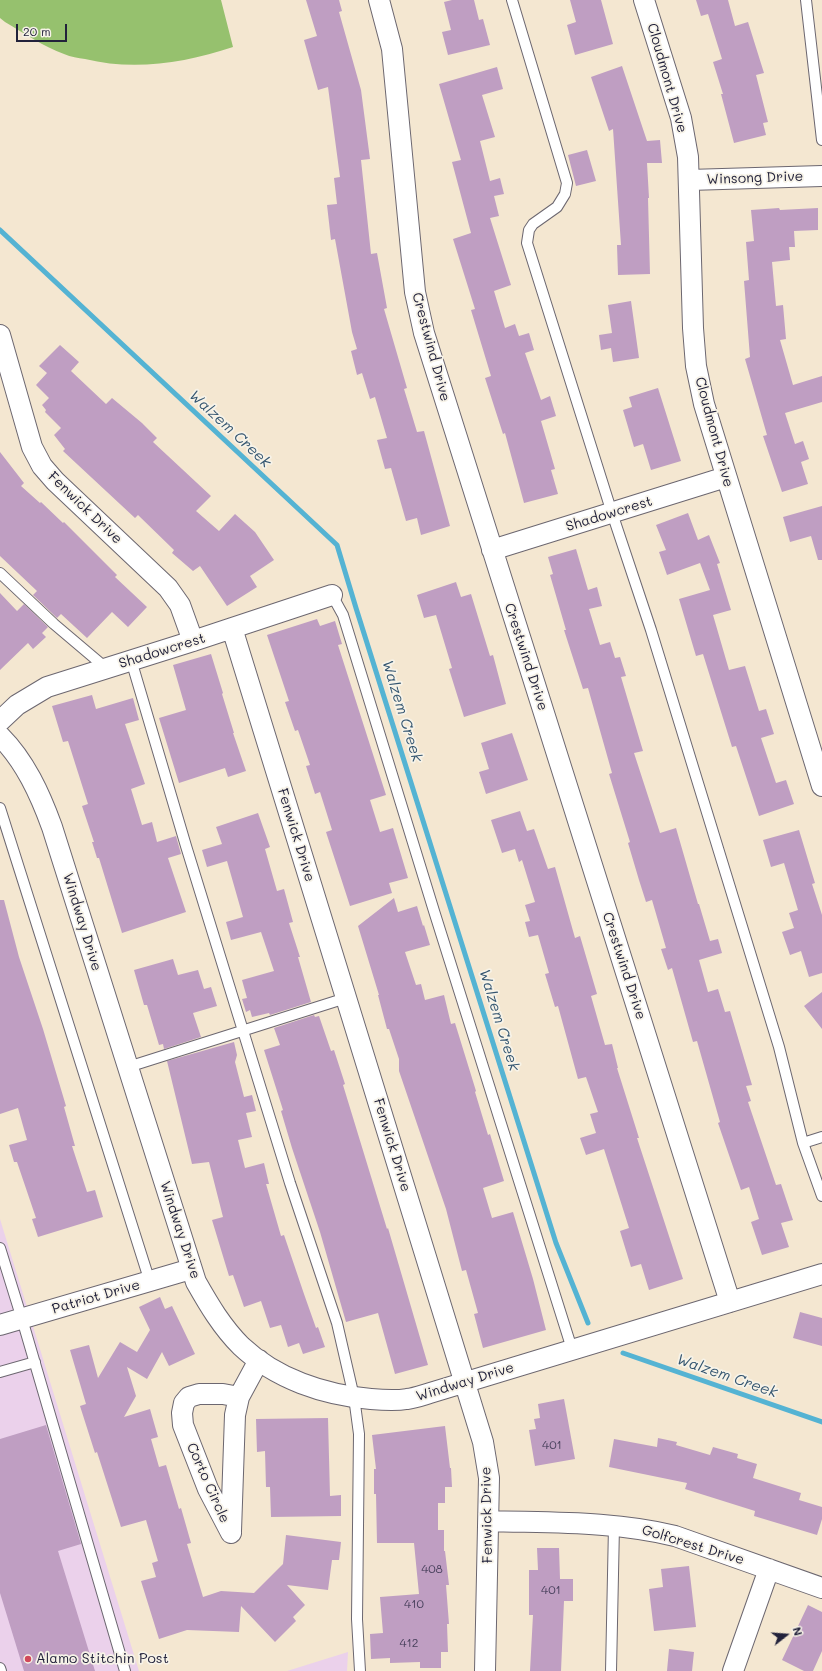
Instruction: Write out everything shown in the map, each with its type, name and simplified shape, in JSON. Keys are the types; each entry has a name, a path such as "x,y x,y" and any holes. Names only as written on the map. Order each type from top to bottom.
{"street":[{"name":"Crestwind Drive","path":"379,0 392,49 415,292 424,333 730,1302"},
{"name":"Cloudmont Drive","path":"644,0 681,118 688,157 693,328 696,366 704,404 822,786"},
{"name":"Winsong Drive","path":"689,180 822,176"},
{"name":"Fenwick Drive","path":"0,335 32,447 42,466 55,481 168,588 180,605 193,641"},
{"name":"Shadowcrest","path":"492,550 726,477"},
{"name":"Shadowcrest","path":"0,721 17,705 46,687 193,641 332,595"},
{"name":"Fenwick Drive","path":"232,628 484,1442 489,1478 485,1671"},
{"name":"Windway Drive","path":"0,736 19,758 44,803 196,1282 216,1316 241,1345 258,1360 279,1373 303,1384 324,1391 354,1398 406,1400 822,1274"},
{"name":"Patriot Drive","path":"0,1326 191,1269"},
{"name":"Corto Circle","path":"239,1398 223,1394 199,1394 189,1397 184,1403 182,1412 183,1425 208,1489 231,1533 235,1415 239,1398 258,1360"},
{"name":"Golfcrest Drive","path":"488,1521 614,1526 651,1530 674,1536 822,1588"},
{"path":"733,1671 769,1569"}],"lane":[{"path":"512,0 567,183 565,194 558,206 533,224 529,230 527,243 612,513 651,630 779,1047 804,1143 822,1196"},
{"path":"806,0 822,140"},
{"path":"0,573 54,624 106,668"},
{"path":"332,595 343,615 443,942 572,1349"},
{"path":"131,660 186,846 290,1183 337,1323 354,1398 360,1434 357,1619 360,1671"},
{"path":"0,808 150,1282"},
{"path":"128,1068 346,998"},
{"path":"804,1143 822,1137"},
{"path":"0,1248 35,1362 125,1671"},
{"path":"0,1372 35,1362"},
{"path":"611,1671 614,1526"}],"shaded area":[{"path":"0,1219 139,1671 0,1671"},
{"path":"348,1652 347,1671 287,1671"}],"green space":[{"path":"0,0 221,0 233,47 215,53 159,64 141,65 103,63 67,55 34,40 0,18"}],"building":[{"path":"306,0 339,0 342,11 339,12 361,90 370,159 361,160 371,254 377,253 387,308 384,309 407,388 404,389 417,432 424,431 450,526 421,535 417,518 406,521 391,468 385,469 377,440 387,438 375,397 370,399 362,373 357,375 351,351 357,349 352,332 335,239 331,240 327,205 337,204 334,178 340,177 328,87 318,90 304,40 317,36"},
{"path":"452,0 474,0 479,20 483,19 490,45 448,55 442,32 451,30 444,2"},
{"path":"570,0 601,0 613,44 575,55 567,25 576,22"},
{"path":"696,0 728,0 735,26 748,22 764,73 756,75 768,122 763,123 766,135 734,143 721,94 723,94 713,62 722,59 708,14 701,16"},
{"path":"622,66 647,141 660,140 662,163 647,163 650,274 618,275 617,245 621,245 613,129 609,131 591,77"},
{"path":"497,67 503,89 482,95 495,137 480,141 490,181 500,178 504,194 494,196 499,216 490,218 511,285 494,291 505,328 515,324 519,336 529,333 534,350 525,353 541,400 550,396 556,416 541,421 555,469 551,470 558,494 524,503 505,433 503,434 485,378 491,376 471,310 475,309 453,239 471,233 452,162 461,160 439,84"},
{"path":"587,150 596,181 576,186 568,155"},
{"path":"779,208 780,210 818,208 818,230 794,231 795,247 789,247 790,260 772,262 776,306 783,305 786,339 780,340 793,385 822,376 822,402 785,413 795,444 803,441 809,459 801,462 808,484 782,492 763,436 767,435 745,359 750,357 744,281 749,280 746,242 754,241 751,210"},
{"path":"631,301 639,358 613,362 611,348 601,350 599,335 612,333 608,305"},
{"path":"60,345 79,362 71,371 106,404 112,398 142,423 157,438 153,442 211,496 196,511 219,531 235,514 255,532 274,560 250,576 257,587 227,606 200,566 193,571 172,553 174,550 138,515 135,518 63,451 65,449 54,435 61,428 45,412 46,410 42,405 49,398 36,385 47,373 39,366"},
{"path":"658,388 681,461 651,470 643,444 634,447 623,410 632,407 629,397"},
{"path":"0,452 24,483 21,486 40,503 41,502 63,523 64,522 117,575 115,577 147,607 128,627 112,612 87,638 61,614 57,618 33,595 37,591 0,556"},
{"path":"822,506 822,560 818,560 811,536 790,542 783,517"},
{"path":"688,513 698,540 709,535 720,563 717,564 731,610 713,615 729,670 745,666 759,711 766,709 774,734 761,738 776,783 786,780 794,804 759,816 736,746 732,747 703,654 696,656 679,599 710,590 700,563 667,575 659,552 666,550 656,525"},
{"path":"576,549 588,590 597,587 602,606 589,609 600,645 610,642 615,658 620,657 626,676 621,677 643,751 634,753 660,833 676,828 710,941 718,939 722,953 699,960 708,992 718,989 725,1012 730,1011 752,1085 746,1086 751,1101 748,1102 776,1185 781,1184 793,1220 781,1223 789,1247 762,1255 751,1222 759,1219 749,1187 741,1190 718,1123 720,1122 697,1041 693,1042 672,968 668,970 661,949 666,948 652,900 646,902 639,880 628,843 630,842 609,774 612,773 588,688 583,689 564,630 566,630 550,575 553,574 548,557"},
{"path":"456,582 461,597 471,594 490,656 493,655 506,704 464,717 449,669 452,668 436,615 424,618 417,595"},
{"path":"0,593 17,611 24,604 48,627 42,633 46,637 33,649 28,643 0,670"},
{"path":"317,619 320,626 335,621 342,644 338,645 386,795 370,800 380,832 393,828 408,878 389,883 392,893 350,906 326,832 332,830 320,792 315,794 306,766 310,765 298,730 295,731 285,702 289,701 267,635"},
{"path":"211,654 233,733 246,771 228,777 225,768 179,783 159,718 186,710 173,665"},
{"path":"92,695 96,709 133,698 139,720 125,724 145,784 131,789 142,825 152,822 157,842 176,836 181,854 168,858 186,912 122,933 99,858 97,858 92,842 94,842 82,806 88,804 68,741 63,742 52,706"},
{"path":"512,733 528,780 486,794 479,772 489,769 481,743"},
{"path":"520,811 527,831 534,829 548,869 555,867 575,938 580,936 597,994 591,996 605,1045 612,1044 617,1068 639,1138 637,1138 683,1279 649,1290 641,1264 631,1267 620,1231 629,1228 604,1149 586,1155 580,1138 596,1133 590,1114 598,1112 586,1077 578,1079 558,1006 555,1007 545,974 549,973 538,935 529,937 525,922 530,921 525,905 535,902 522,860 519,862 515,849 502,853 491,820"},
{"path":"258,813 270,847 265,849 277,891 284,889 293,922 289,923 300,957 298,957 311,1002 270,1015 269,1013 252,1017 250,1010 246,1012 242,999 247,998 242,980 274,971 261,932 231,940 226,922 243,917 227,861 207,867 202,850 222,844 216,827"},
{"path":"799,830 815,883 812,884 822,915 822,973 809,977 801,951 790,955 782,932 794,928 789,913 798,910 784,863 771,867 763,840"},
{"path":"394,898 398,912 417,906 423,926 424,925 430,945 405,952 416,985 421,984 425,1000 444,995 451,1024 455,1023 488,1135 490,1134 504,1181 483,1188 492,1218 513,1212 533,1279 546,1330 483,1348 474,1314 478,1313 466,1270 462,1271 446,1209 399,1071 399,1059 389,1029 387,1029 379,995 358,926"},
{"path":"0,900 4,900 19,957 43,1029 66,1106 64,1107 75,1146 72,1146 87,1192 95,1190 103,1217 38,1237 32,1219 36,1218 17,1162 14,1162 9,1145 27,1140 18,1108 0,1114"},
{"path":"173,959 178,975 198,970 204,989 211,987 217,1006 193,1013 201,1037 164,1049 163,1044 159,1045 147,1005 144,1005 134,970"},
{"path":"822,992 822,1029 804,1006"},
{"path":"314,1015 315,1017 319,1016 331,1051 334,1050 345,1084 343,1085 387,1229 388,1228 428,1365 395,1374 378,1313 346,1322 320,1232 292,1148 281,1111 283,1110 264,1050 280,1045 274,1028"},
{"path":"234,1042 237,1055 235,1062 244,1097 252,1095 256,1111 246,1113 252,1137 238,1140 245,1168 264,1163 269,1184 266,1184 281,1236 284,1235 316,1328 318,1327 325,1347 303,1354 299,1343 288,1347 281,1325 270,1328 261,1301 244,1307 233,1275 229,1276 212,1220 223,1217 209,1162 192,1164 167,1061"},
{"path":"160,1297 165,1309 172,1306 195,1354 169,1366 162,1352 147,1379 127,1367 136,1396 124,1417 150,1409 158,1437 151,1439 159,1467 166,1465 179,1509 181,1508 191,1543 187,1544 203,1597 221,1591 254,1593 283,1564 286,1535 341,1542 339,1560 332,1560 328,1590 287,1585 305,1605 293,1617 296,1621 275,1642 241,1606 239,1632 187,1630 159,1639 141,1581 156,1577 152,1563 158,1561 146,1520 121,1527 97,1452 95,1453 80,1406 86,1404 70,1350 89,1345 98,1378 120,1342 137,1352 150,1330 139,1307"},
{"path":"800,1312 822,1318 822,1346 793,1338"},
{"path":"564,1399 575,1459 535,1466 529,1430 536,1429 534,1419 540,1418 538,1404"},
{"path":"328,1418 330,1496 341,1495 341,1516 271,1517 270,1487 266,1487 265,1451 257,1452 256,1419"},
{"path":"46,1425 81,1544 58,1551 95,1671 24,1671 0,1593 0,1439"},
{"path":"445,1426 452,1487 445,1487 445,1503 438,1503 438,1530 444,1530 444,1551 449,1585 446,1585 449,1624 447,1624 448,1652 441,1652 441,1668 420,1668 420,1662 390,1663 390,1658 371,1659 370,1634 383,1633 380,1597 419,1594 414,1543 377,1543 376,1494 374,1494 374,1469 376,1469 372,1435"},
{"path":"658,1438 677,1442 676,1445 710,1455 713,1447 738,1454 737,1458 757,1464 753,1478 801,1493 799,1500 822,1507 822,1519 817,1535 754,1516 755,1511 685,1489 687,1483 609,1467 614,1439 657,1447"},
{"path":"537,1548 559,1548 560,1579 573,1579 573,1601 564,1601 561,1671 530,1671 533,1615 529,1615 529,1570 538,1570"},
{"path":"689,1566 696,1627 654,1631 649,1589 663,1587 661,1569"},
{"path":"808,1605 822,1612 822,1651 813,1671 804,1671 782,1660"},
{"path":"669,1649 694,1652 692,1671 667,1671"}],"waterway":[{"name":"Walzem Creek","path":"0,230 337,545 556,1243 588,1323"},
{"name":"Walzem Creek","path":"623,1353 822,1422"}],"place":[{"name":"Alamo Stitchin Post","path":"28,1659"}]}
